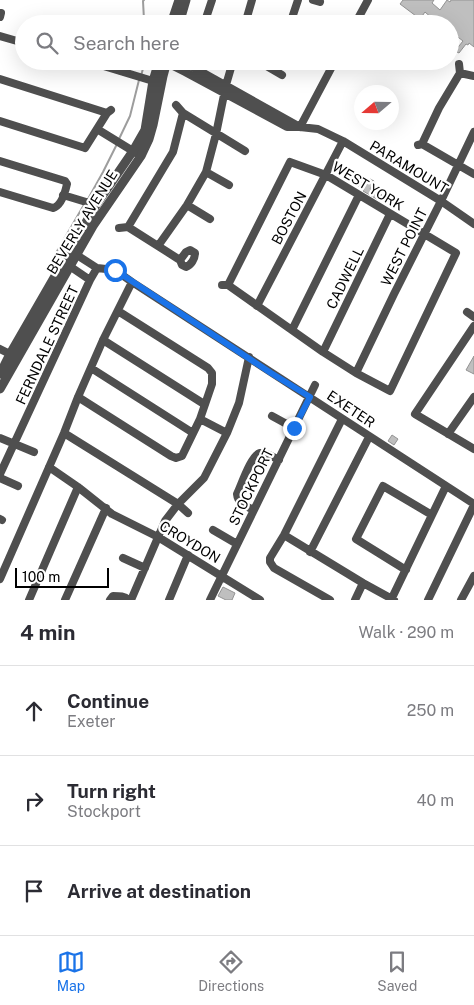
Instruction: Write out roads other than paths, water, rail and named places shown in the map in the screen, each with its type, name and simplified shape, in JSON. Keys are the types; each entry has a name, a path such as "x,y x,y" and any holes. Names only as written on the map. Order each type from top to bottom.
{"street":[{"path":"174,15 179,0"},
{"path":"182,15 186,0"},
{"path":"207,15 212,0"},
{"path":"248,15 252,0"},
{"path":"293,15 298,0"},
{"path":"360,15 368,0"},
{"path":"0,36 15,40"},
{"path":"459,64 460,73 420,144 474,174"},
{"path":"118,70 149,80"},
{"name":"BEVERLY AVENUE","path":"0,389 14,356 66,264 137,153 145,130 149,80 157,70"},
{"name":"BEVERLY AVENUE","path":"73,253 93,204 149,139 163,70"},
{"path":"182,70 287,127 300,126"},
{"path":"198,70 300,126"},
{"path":"158,246 187,205 206,172 230,70"},
{"path":"277,70 282,75"},
{"path":"300,126 330,70"},
{"path":"460,73 474,76"},
{"path":"0,79 109,111 85,150 0,122"},
{"path":"176,105 183,113 245,151"},
{"path":"180,260 123,227 173,152 183,113"},
{"name":"PARAMOUNT","path":"300,126 318,129 343,141 441,201 474,224"},
{"path":"97,129 137,153"},
{"name":"WEST POINT","path":"356,373 474,132"},
{"name":"BOSTON","path":"257,306 343,141"},
{"name":"WEST YORK","path":"257,306 225,285 240,252 289,159 326,175 456,253 390,393 356,373"},
{"path":"0,161 65,181 67,184 64,195 56,208 0,192"},
{"path":"206,172 229,185"},
{"path":"64,195 93,204"},
{"path":"292,330 359,195"},
{"path":"187,205 210,219"},
{"name":"CADWELL","path":"323,352 390,214"},
{"path":"73,253 97,268"},
{"name":"FERNDALE STREET","path":"66,264 90,280"},
{"name":"FERNDALE STREET","path":"0,474 97,268"},
{"name":"EXETER","path":"97,268 115,270 474,504"},
{"path":"0,579 78,397 132,282"},
{"path":"257,306 356,373"},
{"path":"78,397 176,458 182,456 200,419 212,384 212,373 208,368 118,311"},
{"path":"474,326 415,414 474,449"},
{"path":"104,340 204,404"},
{"path":"449,346 457,351"},
{"path":"0,349 14,356"},
{"name":"BEVERLY AVENUE","path":"0,374 14,356"},
{"path":"110,600 113,596 119,596 130,600 165,521 178,504 204,478 228,433 239,403 249,357"},
{"path":"91,368 193,434"},
{"name":"STOCKPORT","path":"210,600 315,385"},
{"path":"448,434 474,397"},
{"path":"272,416 294,428"},
{"path":"200,419 228,433"},
{"path":"330,600 274,568 270,558 284,535 342,419"},
{"path":"64,433 178,504 188,513"},
{"path":"310,552 369,437"},
{"path":"0,438 34,452"},
{"path":"254,510 240,503 236,494 252,460 257,454 262,452 279,460"},
{"name":"CROYDON","path":"49,467 119,518 158,537 221,575 255,599"},
{"path":"0,478 18,486"},
{"path":"406,570 356,539 383,486 432,515"},
{"path":"284,535 392,600 446,486"},
{"path":"29,600 78,487"},
{"path":"428,600 474,504"},
{"path":"65,600 106,508"},
{"path":"213,530 237,544"},
{"path":"169,600 188,555"},
{"path":"124,558 144,568"},
{"path":"462,600 474,576"},
{"path":"356,600 363,583"}],"waterway":[{"path":"144,0 144,15"},
{"path":"141,76 143,70"},
{"path":"119,139 130,116 139,80"},
{"path":"88,199 117,144"},
{"path":"56,253 85,203"}]}
